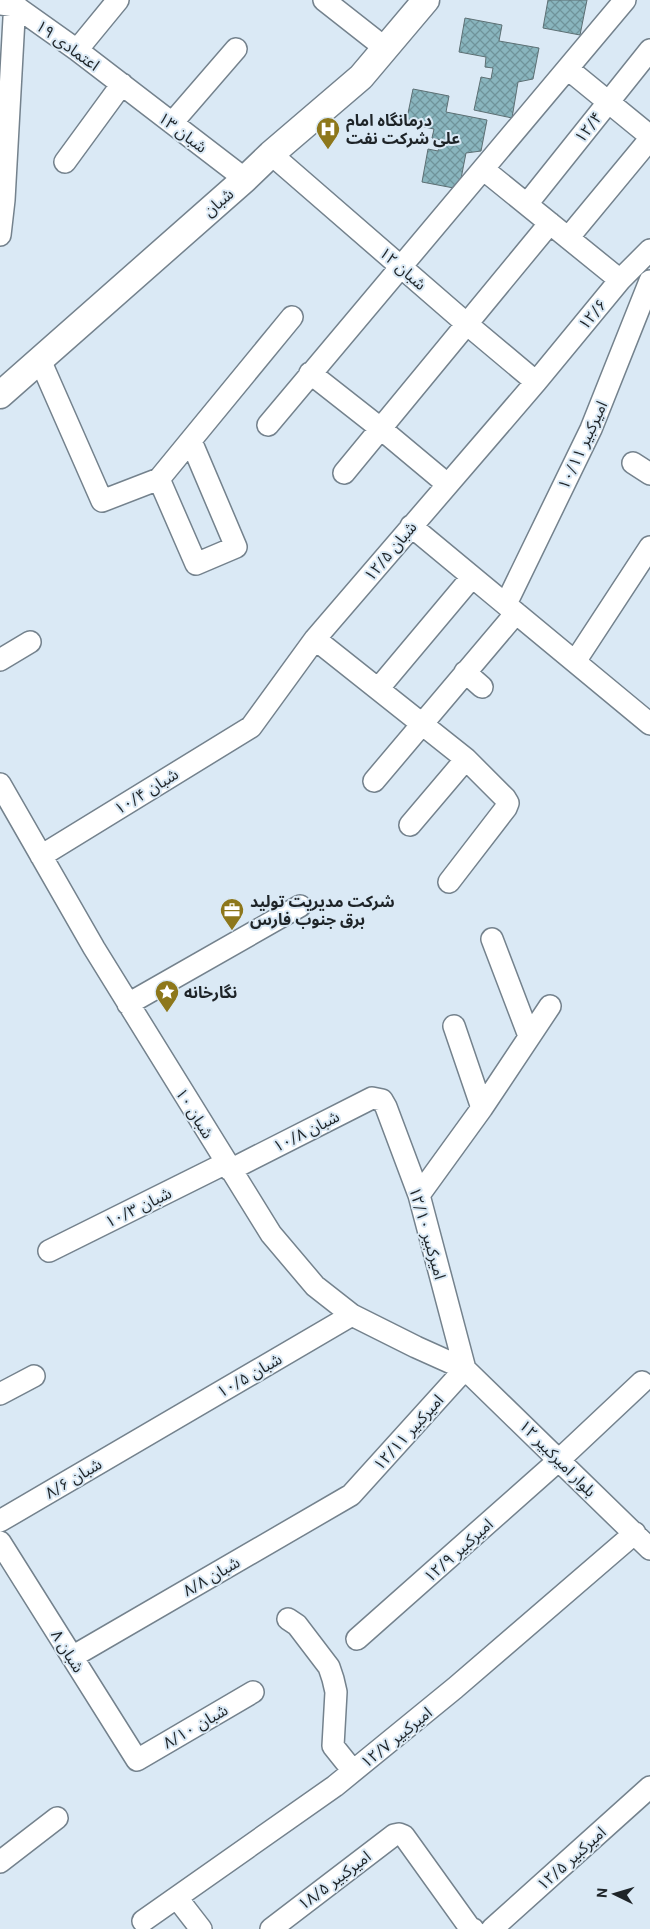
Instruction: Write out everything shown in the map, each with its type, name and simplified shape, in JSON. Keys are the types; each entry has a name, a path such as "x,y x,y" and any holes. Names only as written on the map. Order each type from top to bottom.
{"street":[{"path":"77,50 118,0"},
{"path":"324,0 385,48"},
{"name":"شبان","path":"0,395 271,154 361,77 426,0"},
{"path":"268,425 625,0"},
{"path":"0,235 10,3"},
{"name":"۱۹ اعتمادی","path":"10,3 122,84"},
{"path":"172,123 236,49"},
{"name":"۱۲/۴","path":"527,204 650,50"},
{"path":"568,68 650,137 568,238"},
{"path":"65,162 122,84"},
{"name":"۱۳ شبان","path":"122,84 245,179"},
{"name":"۱۲ شبان","path":"271,154 536,382"},
{"path":"483,169 620,280"},
{"path":"344,473 468,325 550,223"},
{"name":"۱۲/۶","path":"536,382 620,280 650,250"},
{"name":"۱۰/۱۱ امیرکبیر","path":"374,781 465,672 511,609 591,429 650,281"},
{"path":"40,360 102,501 160,480 292,317"},
{"path":"310,373 447,484"},
{"name":"۱۲/۵ شبان","path":"251,727 315,639 536,382"},
{"path":"160,480 196,564 236,547 191,442"},
{"path":"411,526 650,724"},
{"path":"580,654 650,547"},
{"path":"378,689 428,642 472,577"},
{"path":"315,639 466,759 508,803 449,882"},
{"path":"0,660 30,642"},
{"path":"465,672 482,686"},
{"name":"۱۰/۴ شبان","path":"41,856 251,727"},
{"path":"410,825 466,759"},
{"name":"۱۰ شبان","path":"0,784 94,948 271,1234 316,1286 352,1315 465,1369"},
{"path":"128,1004 300,906"},
{"path":"492,939 529,1036"},
{"path":"419,1195 482,1108 550,1006"},
{"path":"454,1026 482,1108"},
{"name":"۱۰/۸ شبان","path":"228,1167 372,1098 382,1100"},
{"name":"۱۲/۱۰ امیرکبیر","path":"382,1100 419,1195 465,1369"},
{"name":"۱۰/۳ شبان","path":"49,1251 228,1167"},
{"name":"۱۰/۵ شبان","path":"145,1435 352,1315"},
{"name":"۱۲ بلوار امیرکبیر","path":"465,1369 650,1549"},
{"name":"۱۲/۱۱ امیرکبیر","path":"351,1494 465,1369"},
{"path":"0,1394 34,1376"},
{"name":"۱۲/۹ امیرکبیر","path":"357,1639 559,1460 642,1382"},
{"name":"۸/۶ شبان","path":"0,1521 145,1435"},
{"name":"۸/۸ شبان","path":"72,1657 351,1494"},
{"name":"۱۲/۷ امیرکبیر","path":"143,1921 335,1786 455,1688 635,1533"},
{"name":"۸ شبان","path":"0,1542 137,1760"},
{"path":"288,1619 297,1625 328,1667 336,1692 333,1746 353,1771"},
{"name":"۸/۱۰ شبان","path":"137,1760 254,1692"},
{"name":"۱۲/۵ امیرکبیر","path":"492,1929 650,1788"},
{"path":"0,1862 57,1818"},
{"name":"۱۸/۵ امیرکبیر","path":"271,1929 394,1835 399,1834 404,1836 470,1928 473,1929"},
{"path":"177,1898 201,1929"}],"building":[{"path":"548,0 587,0 580,35 543,28"},
{"path":"465,18 502,25 499,41 539,48 533,79 518,82 512,118 474,110 481,77 491,79 493,68 485,67 486,57 459,52"},
{"path":"413,89 449,96 446,112 487,120 481,151 466,153 459,189 422,182 428,149 438,151 441,140 432,138 434,129 406,123"}],"place":[{"name":"درمانگاه امام علی شرکت نفت","path":"328,150"},
{"name":"شرکت مدیریت تولید برق جنوب فارس","path":"232,931"},
{"name":"نگارخانه","path":"167,1013"}]}
